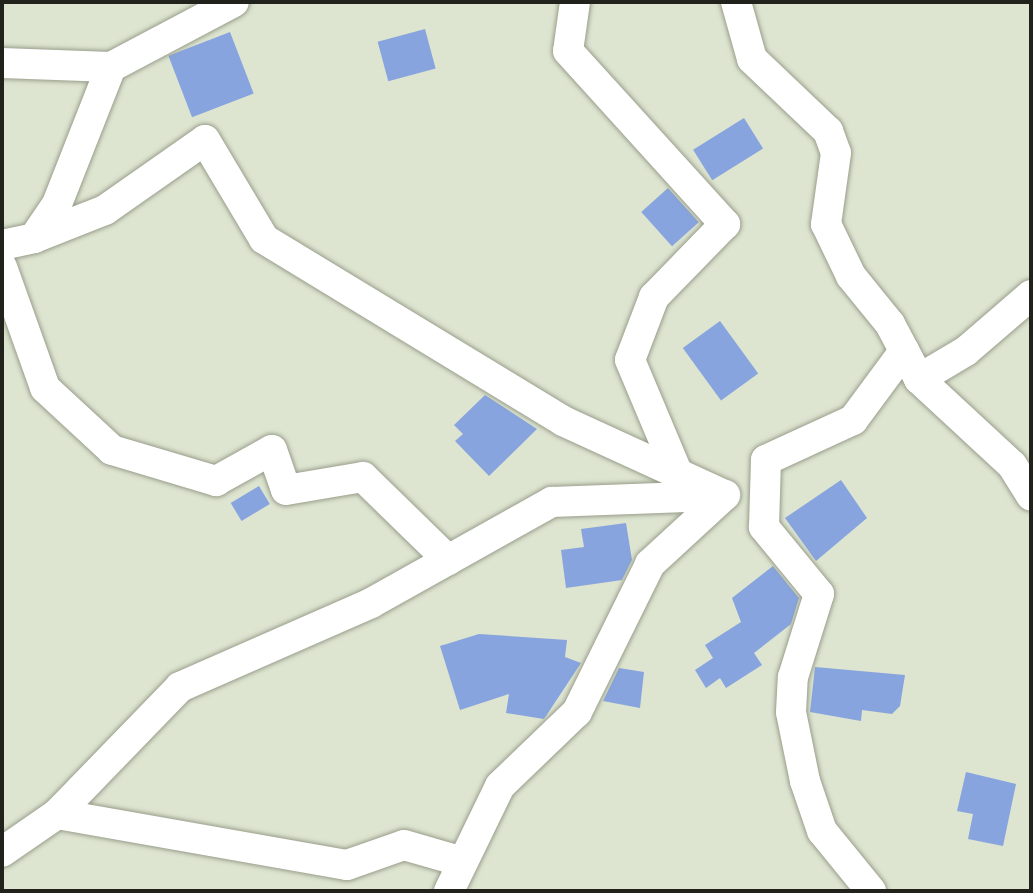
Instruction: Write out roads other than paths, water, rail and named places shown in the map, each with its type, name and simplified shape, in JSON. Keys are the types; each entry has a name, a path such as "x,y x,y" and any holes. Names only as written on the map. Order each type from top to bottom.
{"street":[{"path":"2,63 111,67 234,2"},
{"path":"575,2 568,51 725,224 654,297 630,360 678,474"},
{"path":"736,2 752,59 828,131 836,153 826,224 919,379 1002,454 1031,495"},
{"path":"34,238 86,141 111,67"},
{"path":"2,245 34,238 105,210 205,140 264,239 563,421 725,495"},
{"path":"2,267 45,388 112,450 216,481 272,450 286,490 363,477 448,560"},
{"path":"919,379 966,351 1031,295"},
{"path":"871,891 822,831 805,781 791,712 793,677 819,594 764,527 766,460 853,420 904,351"},
{"path":"2,852 57,814 180,687 371,603 552,502 725,495"},
{"path":"449,891 500,786 577,712 650,564 725,495"},
{"path":"57,814 347,865 404,845 463,862"}]}
